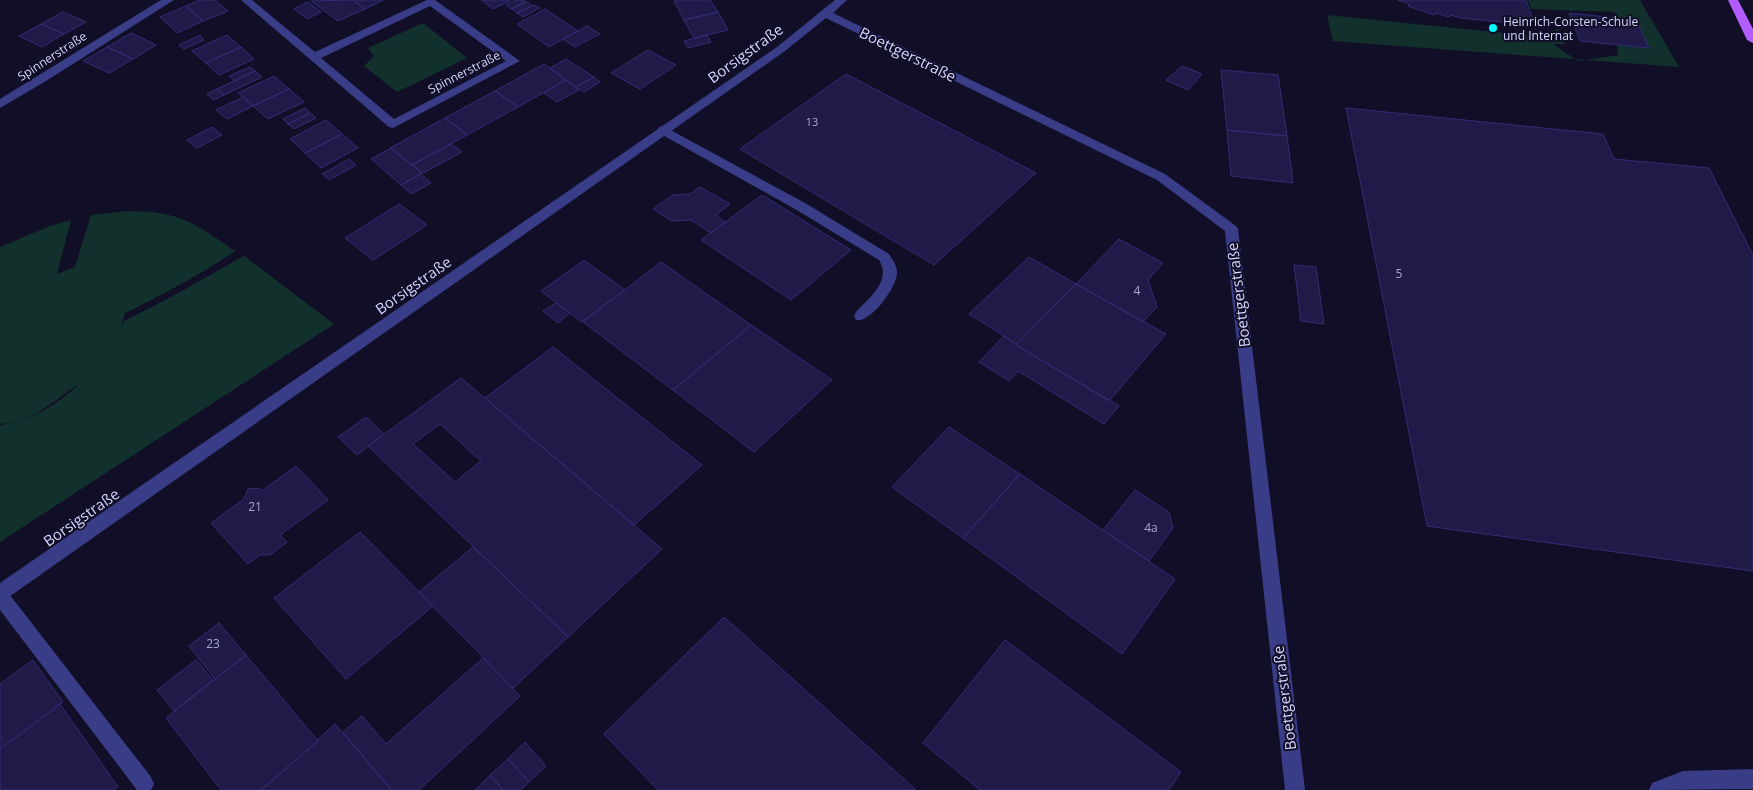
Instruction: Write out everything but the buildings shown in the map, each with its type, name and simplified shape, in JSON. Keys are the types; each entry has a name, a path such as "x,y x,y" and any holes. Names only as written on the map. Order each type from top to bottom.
{"main road":[{"path":"1733,0 1753,40"}],"street":[{"name":"Spinnerstraße","path":"0,104 56,71 109,35 170,0"},
{"name":"Spinnerstraße","path":"246,0 393,124 514,61 431,2 314,57"},
{"name":"Borsigstraße","path":"0,595 781,48 842,0"},
{"name":"Boettgerstraße","path":"825,13 1161,177 1231,229 1295,790"},
{"path":"663,130 800,206 884,257 891,270 891,280 861,316"},
{"path":"0,595 144,784"},
{"path":"1659,790 1683,781 1753,779"}],"green space":[{"path":"1528,0 1640,0 1679,67 1585,60 1618,55 1615,12 1531,9"},
{"path":"1327,15 1534,36 1559,29 1565,44 1553,44 1575,59 1333,41"},
{"path":"423,23 467,58 397,92 364,66 374,56 368,48"},
{"path":"128,211 155,212 180,218 199,227 235,251 195,276 126,313 126,309 120,330 124,321 244,256 334,324 0,542 0,425 22,420 33,416 43,411 62,399 79,384 34,415 0,424 0,247 50,226 71,220 57,274 75,267 91,215"}],"place":[{"name":"Heinrich-Corsten-Schule und Internat","path":"1493,28"}]}
